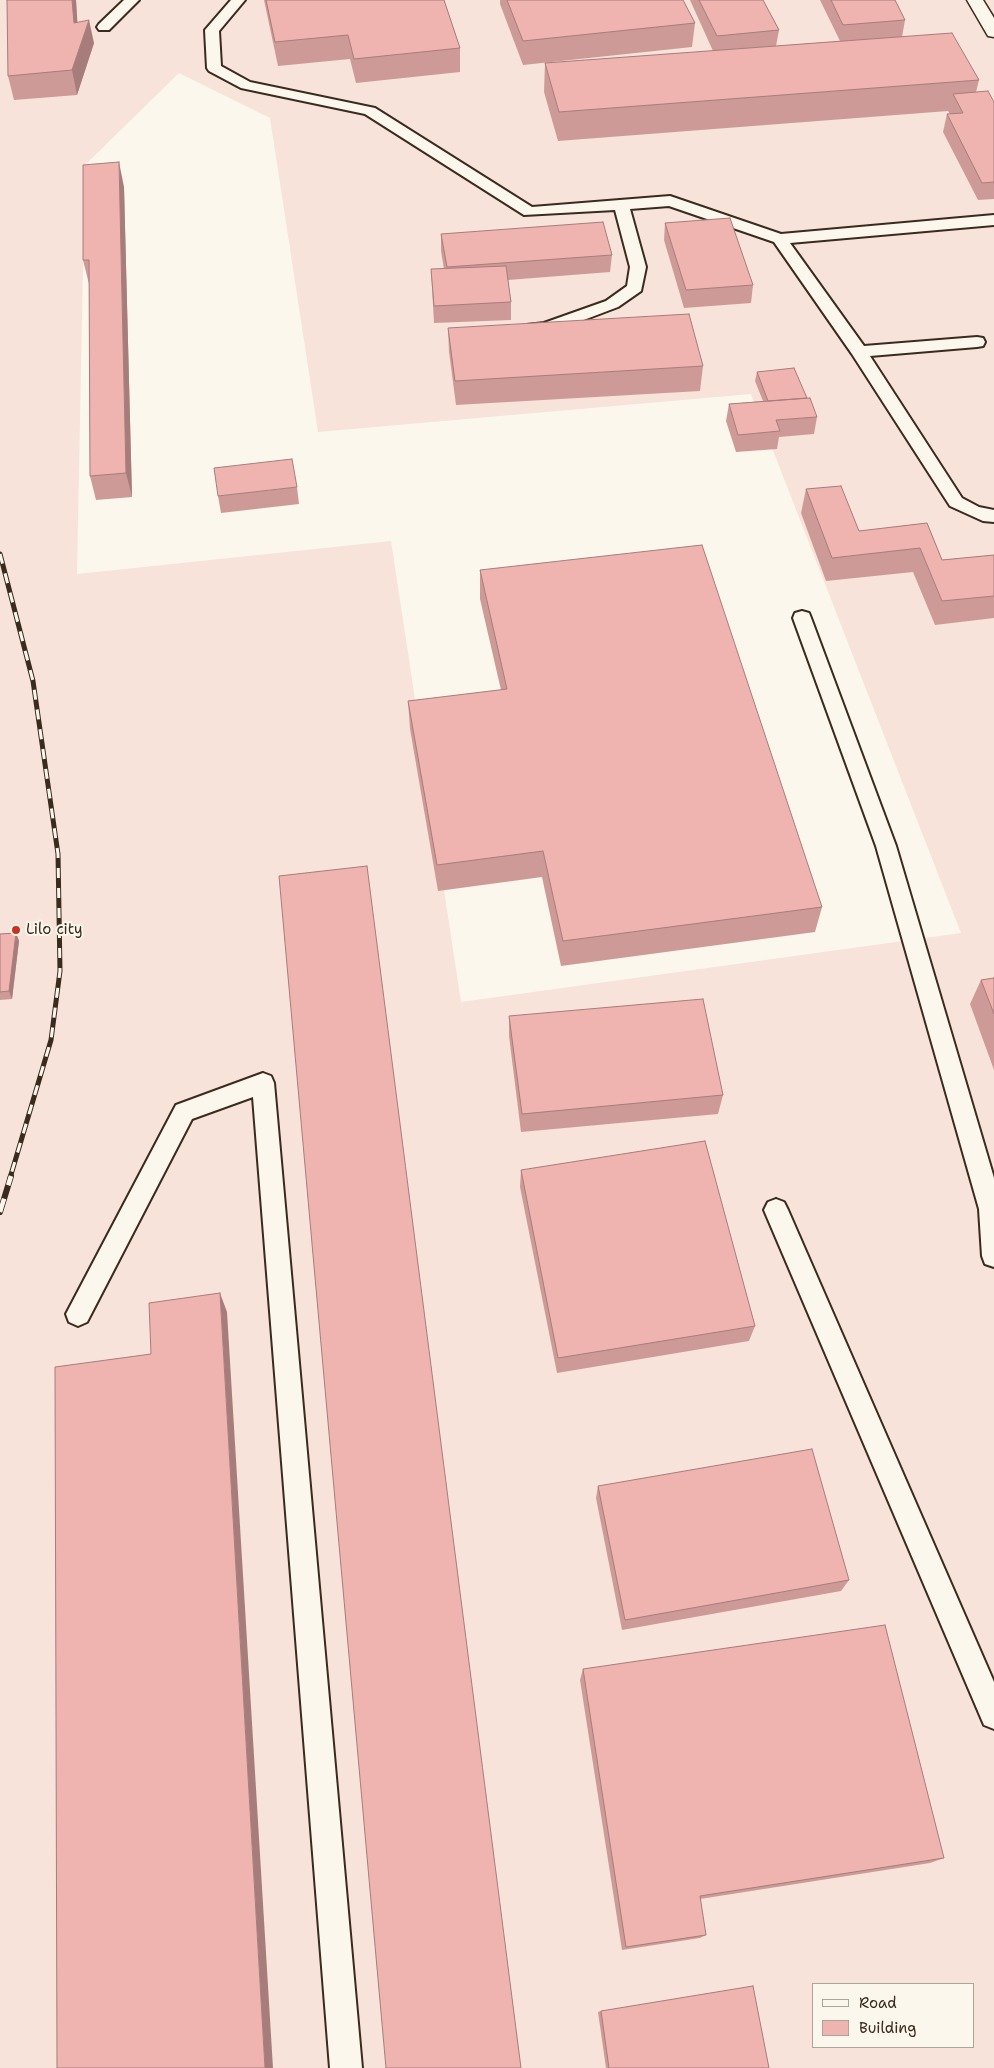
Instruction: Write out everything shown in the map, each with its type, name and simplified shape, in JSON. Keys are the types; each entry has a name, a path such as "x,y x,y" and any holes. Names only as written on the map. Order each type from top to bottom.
{"street":[{"path":"975,0 994,32"}],"lane":[{"path":"104,27 132,0"},
{"path":"238,0 212,30 214,68 246,85 370,111 529,212 670,201 780,239 994,220"},
{"path":"519,330 546,328 563,322 612,304 634,288 638,267 621,205"},
{"path":"780,239 859,352 956,502 989,517 994,516"},
{"path":"859,352 977,342"},
{"path":"802,618 886,846 991,1209 994,1256"},
{"path":"78,1314 184,1112 264,1082 346,2068"},
{"path":"776,1210 994,1715"}],"shaded area":[{"path":"0,0 994,0 994,2068 0,2068","holes":["179,73 270,118 318,432 751,394 961,933 461,1002 391,541 77,574 85,165"]}],"building":[{"path":"7,0 72,0 74,23 89,20 72,70 8,76"},
{"path":"266,0 444,0 460,48 354,59 348,35 275,42"},
{"path":"507,0 683,0 695,23 523,41"},
{"path":"699,0 763,0 779,30 717,36"},
{"path":"831,0 895,0 905,20 843,25"},
{"path":"952,33 979,80 559,112 545,63"},
{"path":"988,91 994,102 994,182 982,183 947,114 963,113 953,94"},
{"path":"119,162 126,473 90,476 89,260 83,260 83,165"},
{"path":"730,218 753,285 686,290 665,223"},
{"path":"603,222 612,255 447,267 441,234"},
{"path":"506,266 511,302 434,306 431,269"},
{"path":"689,314 703,366 455,381 448,328"},
{"path":"794,368 807,398 768,401 757,372"},
{"path":"810,398 817,417 776,420 780,431 738,435 729,404"},
{"path":"292,459 297,487 218,496 214,468"},
{"path":"841,486 859,531 927,523 942,560 994,555 994,596 942,601 920,548 832,558 806,489"},
{"path":"702,545 822,907 563,941 543,851 437,865 408,701 507,689 480,570"},
{"path":"367,866 521,2068 386,2068 279,876"},
{"path":"16,933 9,991 0,992 0,934"},
{"path":"994,978 994,1014 981,980"},
{"path":"703,999 723,1095 522,1114 509,1016"},
{"path":"705,1141 755,1326 558,1358 521,1170"},
{"path":"220,1293 265,2068 57,2068 55,1367 151,1354 149,1303"},
{"path":"812,1449 849,1580 625,1620 598,1486"},
{"path":"885,1625 944,1858 700,1896 706,1935 626,1947 583,1669"},
{"path":"753,1986 769,2068 609,2068 601,2011"}],"railway":[{"path":"0,554 33,681 58,854 60,971 51,1040 10,1178"},
{"path":"0,1212 11,1176"}],"place":[{"name":"Lilo city","path":"16,930"}]}
